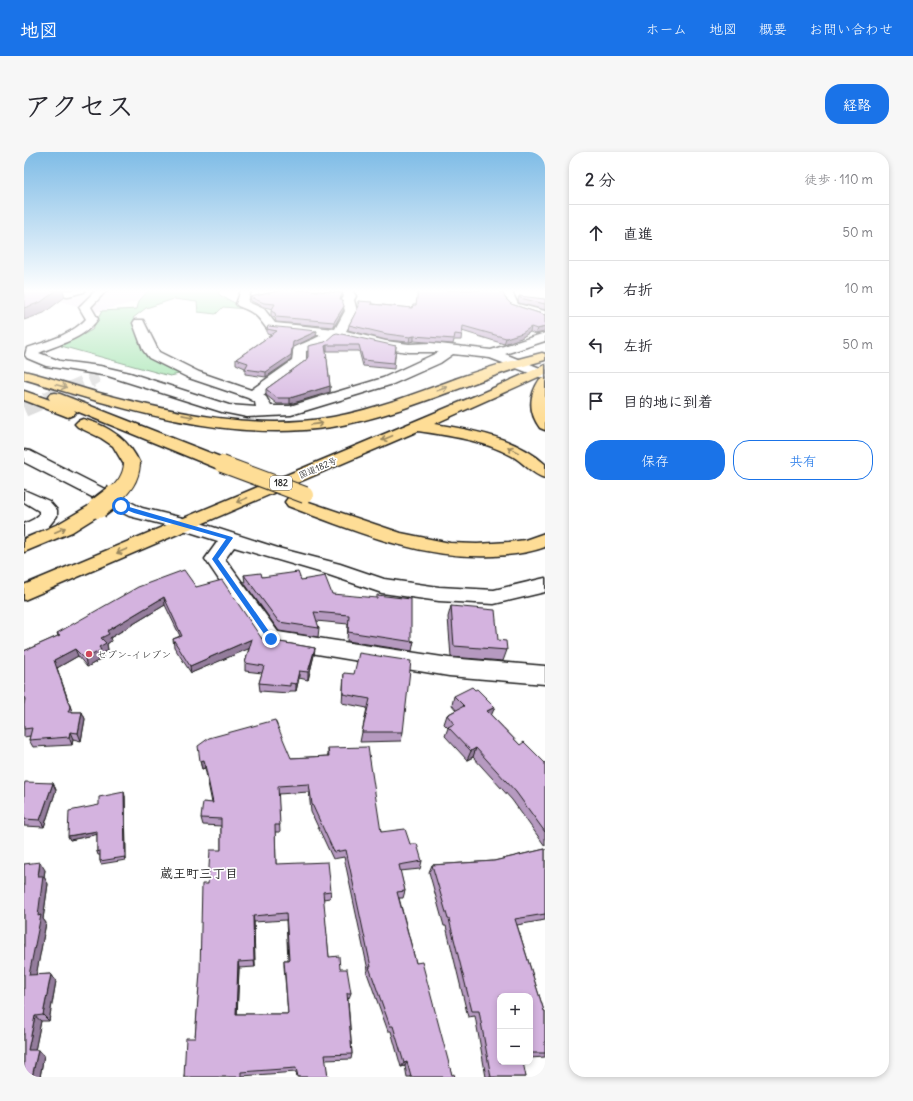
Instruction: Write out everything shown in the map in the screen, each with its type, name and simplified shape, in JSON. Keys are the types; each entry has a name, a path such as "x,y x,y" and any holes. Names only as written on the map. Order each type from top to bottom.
{"highway":[{"path":"24,375 131,405 200,419 250,426 305,425 332,422 537,368 541,388 538,405 545,425"},
{"name":"国道182号","path":"24,593 487,396 537,368"},
{"name":"国道182号","path":"24,576 160,518 472,391 537,368"},
{"path":"24,384 217,466 300,499 367,529 424,546 458,550 490,551 516,548 538,543 545,539"},
{"path":"24,395 217,466"},
{"path":"24,401 109,434 120,444 128,455 132,464 132,472 120,491 98,508 65,528 24,546"},
{"path":"416,426 471,436 493,442 511,449 529,459 545,473"},
{"path":"300,499 397,528 426,535 456,539 486,542 508,539 527,534 545,524"}],"street":[{"path":"72,333 32,351 32,355 38,359 227,409 247,412 291,410 388,381 434,360 451,350"},
{"path":"143,333 150,350 154,355 194,375 253,394 261,400 266,412"},
{"path":"253,394 299,363 300,349 319,343 328,336 336,333"},
{"path":"338,333 386,345 409,348 431,347 492,354 537,368"},
{"path":"492,354 545,337"},
{"path":"24,455 121,506 136,512 184,524 271,552 333,569 382,586 439,594 494,597 545,585"},
{"path":"24,495 43,505 48,510 48,516 41,523 24,531"},
{"path":"230,538 215,559 271,639 448,667 545,675"}],"green space":[{"path":"86,333 138,333 146,356 184,373 170,376 61,346"}],"building":[{"path":"274,333 312,333 293,342 291,355 266,372 245,369 248,363 236,359"},
{"path":"338,333 396,346 394,363 363,360 359,345 327,345 325,346 327,358 325,357 327,359 330,386 290,398 277,398 266,389 305,361 308,357 308,346 325,342 334,334"},
{"path":"383,333 462,333 462,335 455,334 454,339 410,337"},
{"path":"489,333 521,333 506,338"},
{"path":"184,570 196,587 222,580 262,639 315,648 308,672 299,671 296,684 290,683 290,686 259,683 264,666 245,663 252,639 190,666 173,639 182,636 164,597 107,631 109,634 101,638 106,643 99,647 101,650 85,659 75,649 54,660 70,707 68,712 82,712 78,733 70,732 69,737 29,740 32,728 24,729 24,651 60,635 57,633 138,587"},
{"path":"298,572 301,580 325,576 332,594 377,598 377,595 411,599 411,641 414,642 348,632 349,615 314,612 319,628 279,622 244,575 261,573 262,577"},
{"path":"451,606 495,610 498,640 506,641 507,650 454,646"},
{"path":"359,653 411,661 403,732 362,732 370,699 343,694 344,673 354,674"},
{"path":"472,687 475,690 477,689 495,707 487,711 520,745 524,742 545,763 545,832 516,792 476,748 471,751 448,727 454,724 447,715 464,706 454,696"},
{"path":"275,720 291,758 329,756 328,748 368,747 381,832 405,829 410,844 417,844 422,861 399,865 405,891 397,892 416,963 422,962 452,1075 454,1074 455,1077 411,1077 407,1062 404,1063 393,1026 390,1026 369,967 371,967 346,850 334,852 312,804 309,784 278,786 280,825 275,825 276,864 328,862 331,891 323,892 329,957 339,956 340,969 347,969 351,993 347,993 352,1054 325,1055 328,1077 298,1077 296,1068 241,1072 241,1077 184,1077 186,1038 195,1038 200,972 202,884 208,884 210,850 221,850 221,819 201,818 203,802 213,803 204,760 200,761 198,746 209,738","holes":["286,913 289,960 284,960 288,1014 236,1014 238,962 254,961 253,916"]},
{"path":"25,782 53,783 40,820 24,819"},
{"path":"124,792 125,857 100,861 100,851 97,852 97,831 68,836 69,811 99,805 99,797"},
{"path":"545,849 545,914 515,919 545,1011 545,1053 533,1053 533,993 497,993 497,1065 524,1065 526,1077 491,1077 479,1011 472,1011 449,919 432,865 494,861"},
{"path":"40,862 38,876 43,876 38,916 41,915 29,975 51,974 43,1015 35,1016 28,1050 38,1050 32,1077 24,1077 24,864"}],"tunnel":[{"path":"89,381 98,377"},
{"path":"24,409 92,380"}],"place":[{"name":"セブン-イレブン","path":"89,654"}],"district":[{"name":"蔵王町三丁目","path":"199,873"}],"route":[{"path":"121,506 136,512 184,524 230,538 215,559 271,639"}]}
